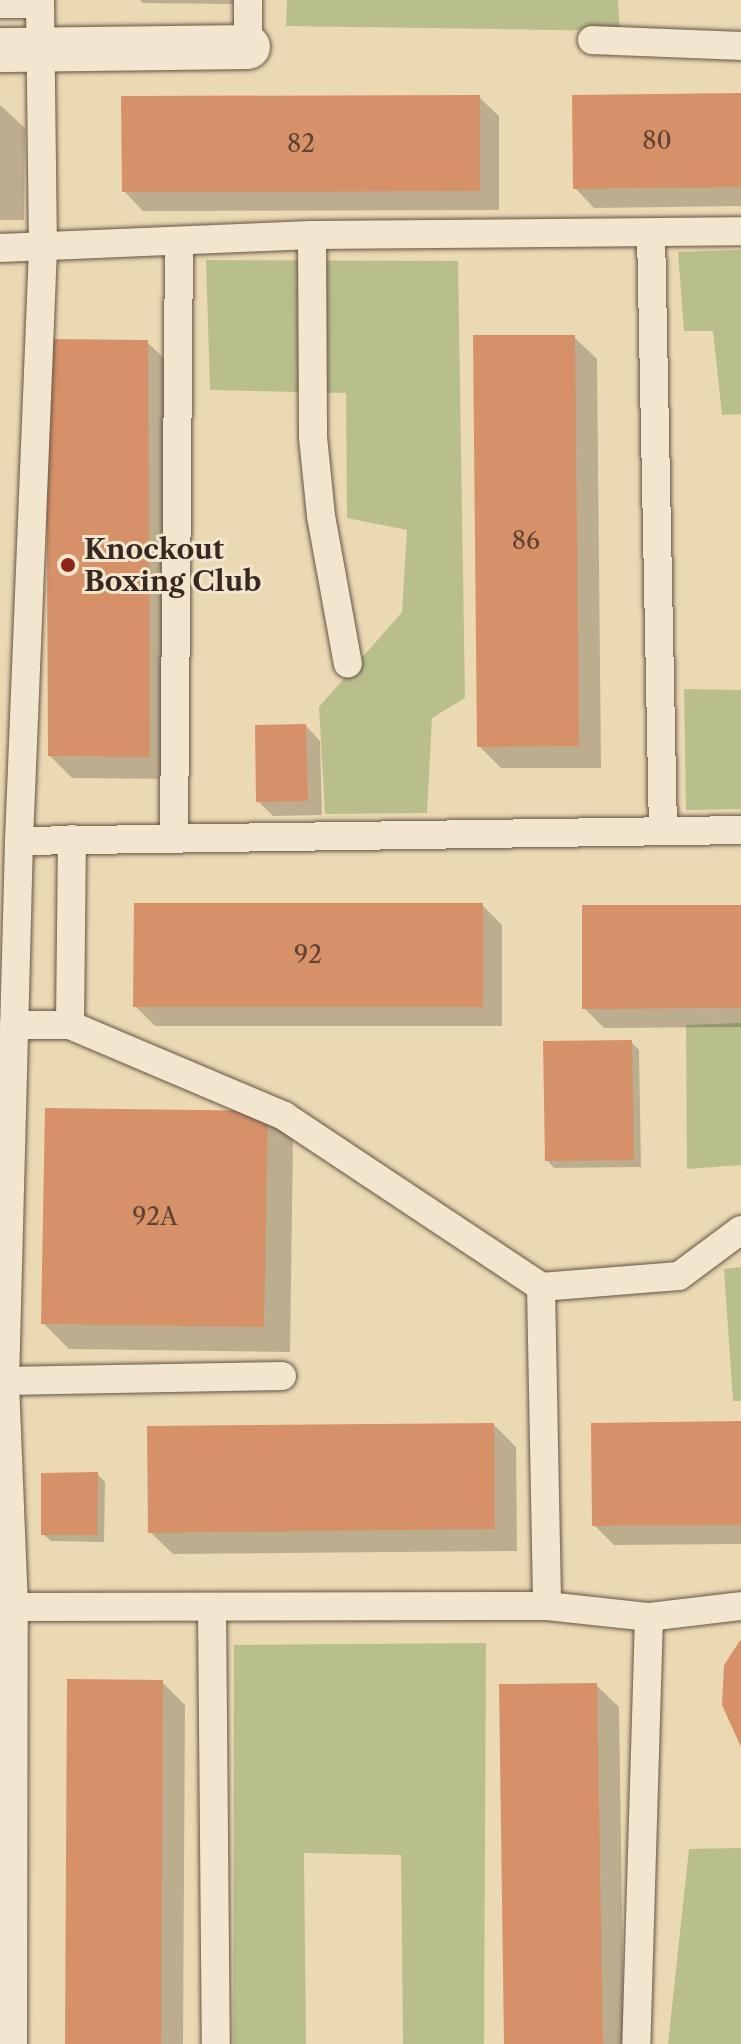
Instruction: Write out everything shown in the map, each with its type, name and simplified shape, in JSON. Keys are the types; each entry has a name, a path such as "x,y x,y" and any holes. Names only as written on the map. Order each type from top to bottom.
{"street":[{"path":"20,50 248,47"}],"lane":[{"path":"248,0 248,47"},
{"path":"0,4 40,2 20,50 43,248 19,841 2,1382 14,1607 7,1985 13,2044"},
{"path":"592,40 741,46"},
{"path":"0,248 179,243 312,235 741,231"},
{"path":"651,233 663,831"},
{"path":"312,235 313,437 321,516 348,664"},
{"path":"174,838 179,243"},
{"path":"19,841 741,830"},
{"path":"70,1025 72,839"},
{"path":"14,1025 70,1025 284,1116 541,1287 679,1276 741,1230"},
{"path":"541,1287 547,1606"},
{"path":"2,1382 282,1376"},
{"path":"14,1607 547,1606 649,1617 741,1606"},
{"path":"212,1607 216,2044"},
{"path":"636,2044 649,1617"}],"green space":[{"path":"287,0 618,0 620,31 286,26"},
{"path":"741,250 741,414 722,415 713,331 684,331 678,252"},
{"path":"206,260 458,261 465,698 432,718 427,813 325,814 319,707 402,612 407,530 347,518 346,393 210,390"},
{"path":"684,689 741,690 741,809 686,810"},
{"path":"741,1023 741,1165 687,1169 686,1025"},
{"path":"741,1267 741,1401 733,1401 724,1269"},
{"path":"486,1643 484,2044 403,2044 401,1855 304,1853 306,2044 233,2044 234,1645"},
{"path":"741,1848 741,2044 668,2044 689,1849"}],"building":[{"path":"741,93 741,187 573,189 572,95"},
{"path":"480,95 480,191 122,192 121,96"},
{"path":"473,335 575,335 579,746 477,747"},
{"path":"46,339 148,340 150,757 48,756"},
{"path":"306,724 308,801 256,802 255,725"},
{"path":"134,903 483,903 483,1007 133,1007"},
{"path":"582,905 741,905 741,1008 582,1009"},
{"path":"632,1040 634,1160 545,1161 543,1041"},
{"path":"45,1108 268,1111 264,1327 41,1324"},
{"path":"741,1421 741,1525 592,1526 591,1423"},
{"path":"494,1423 495,1529 148,1533 147,1426"},
{"path":"98,1472 97,1535 41,1535 41,1473"},
{"path":"741,1639 741,1747 722,1705 724,1665"},
{"path":"67,1679 163,1680 161,2044 65,2044"},
{"path":"597,1683 603,2044 504,2044 499,1684"}],"place":[{"name":"Knockout Boxing Club","path":"68,565"}]}
